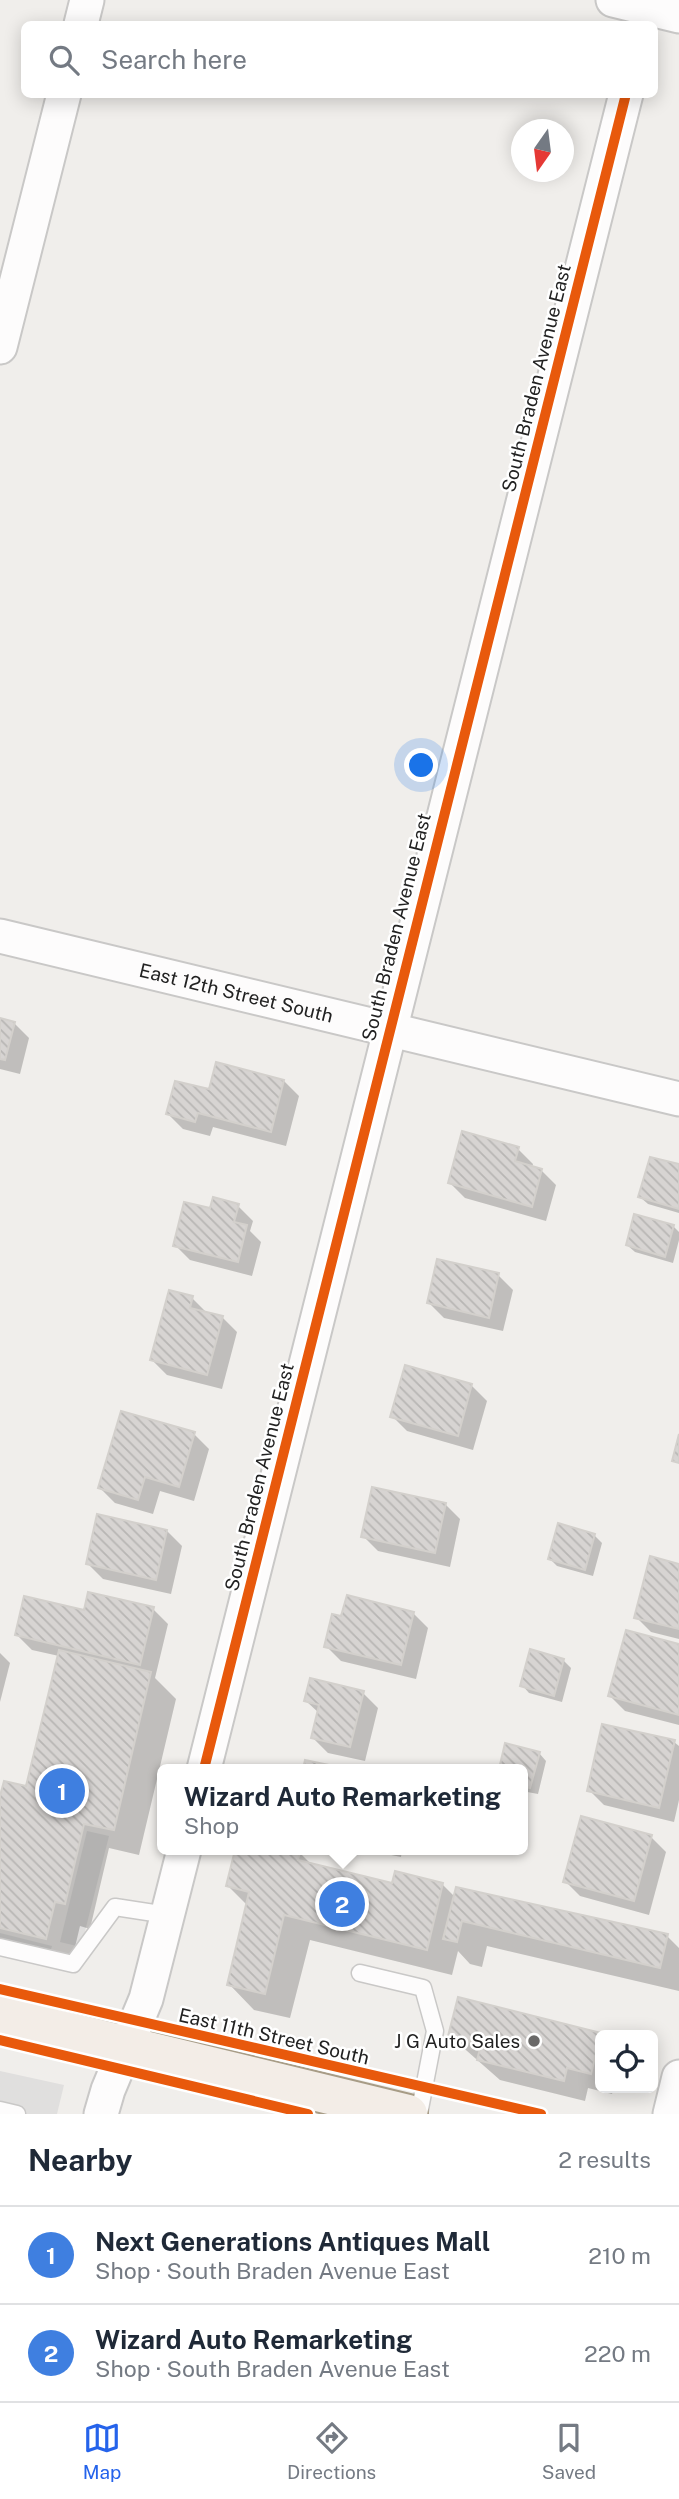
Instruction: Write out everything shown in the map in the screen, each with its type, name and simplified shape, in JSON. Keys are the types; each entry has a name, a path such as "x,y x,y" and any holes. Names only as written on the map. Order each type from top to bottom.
{"main road":[{"path":"0,2015 127,2045 310,2102 408,2114"}],"street":[{"path":"82,21 87,0"},
{"path":"636,8 679,16"},
{"path":"0,347 63,98"},
{"name":"South Braden Avenue East","path":"205,1764 625,98"},
{"name":"East 12th Street South","path":"0,936 679,1099"},
{"path":"101,2114 146,1998 183,1855"},
{"path":"670,2114 679,2077"}],"lane":[{"path":"0,1947 73,1964 115,1907 167,1915"},
{"path":"360,1973 423,1988 435,2031 419,2114"},
{"path":"0,2110 17,2114"}],"shaded area":[{"path":"87,1831 109,1836 81,1947 60,1942"},
{"path":"0,1933 52,1946 48,1959 0,1947"},
{"path":"0,2071 64,2085 57,2114 0,2114"}],"building":[{"path":"0,1018 15,1022 5,1060 0,1059"},
{"path":"216,1062 284,1080 271,1132 198,1113 195,1122 166,1114 175,1081 209,1089"},
{"path":"462,1131 519,1147 515,1161 542,1169 532,1207 448,1183"},
{"path":"650,1157 679,1164 679,1209 638,1197"},
{"path":"213,1197 239,1204 234,1222 247,1225 238,1262 173,1246 184,1202 210,1208"},
{"path":"634,1214 674,1225 665,1257 626,1245"},
{"path":"437,1259 499,1273 489,1318 427,1303"},
{"path":"169,1290 193,1296 190,1308 223,1316 207,1375 150,1360"},
{"path":"405,1365 472,1384 458,1436 390,1417"},
{"path":"121,1411 195,1432 179,1487 145,1477 138,1500 98,1488"},
{"path":"679,1434 679,1463 672,1461"},
{"path":"372,1487 446,1503 435,1553 361,1537"},
{"path":"97,1514 167,1530 156,1580 86,1564"},
{"path":"558,1523 595,1534 585,1570 548,1559"},
{"path":"650,1556 679,1564 679,1629 634,1618"},
{"path":"88,1592 154,1607 140,1665 15,1635 24,1596 84,1610"},
{"path":"347,1595 414,1612 401,1665 324,1647 332,1614 341,1616"},
{"path":"626,1630 679,1644 679,1715 608,1696"},
{"path":"530,1649 564,1659 554,1696 520,1686"},
{"path":"59,1650 151,1672 114,1830 84,1824 65,1904 55,1902 46,1939 0,1928 0,1796 4,1781 26,1786"},
{"path":"310,1678 364,1691 350,1747 311,1738 319,1705 304,1701"},
{"path":"602,1724 675,1740 659,1808 587,1791"},
{"path":"505,1743 540,1752 530,1788 528,1764 500,1764"},
{"path":"305,1760 324,1764 304,1764"},
{"path":"581,1816 652,1835 634,1901 563,1882"},
{"path":"234,1855 299,1855 298,1860 392,1883 395,1871 443,1883 427,1950 284,1915 265,1994 227,1985 249,1892 226,1886"},
{"path":"456,1887 668,1934 660,1968 462,1921 457,1942 443,1939"},
{"name":"J G Auto Sales","path":"458,1997 595,2031 595,2058 591,2074 567,2068 564,2081 477,2060 481,2045 448,2036"}],"cycle path":[{"path":"205,1764 625,98"},
{"name":"East 11th Street South","path":"0,1989 541,2114"},
{"path":"0,2040 308,2114"}],"place":[{"name":"Next Generations Antiques Mall","path":"62,1791"},
{"name":"Wizard Auto Remarketing","path":"342,1904"},
{"name":"J G Auto Sales","path":"534,2041"}]}
